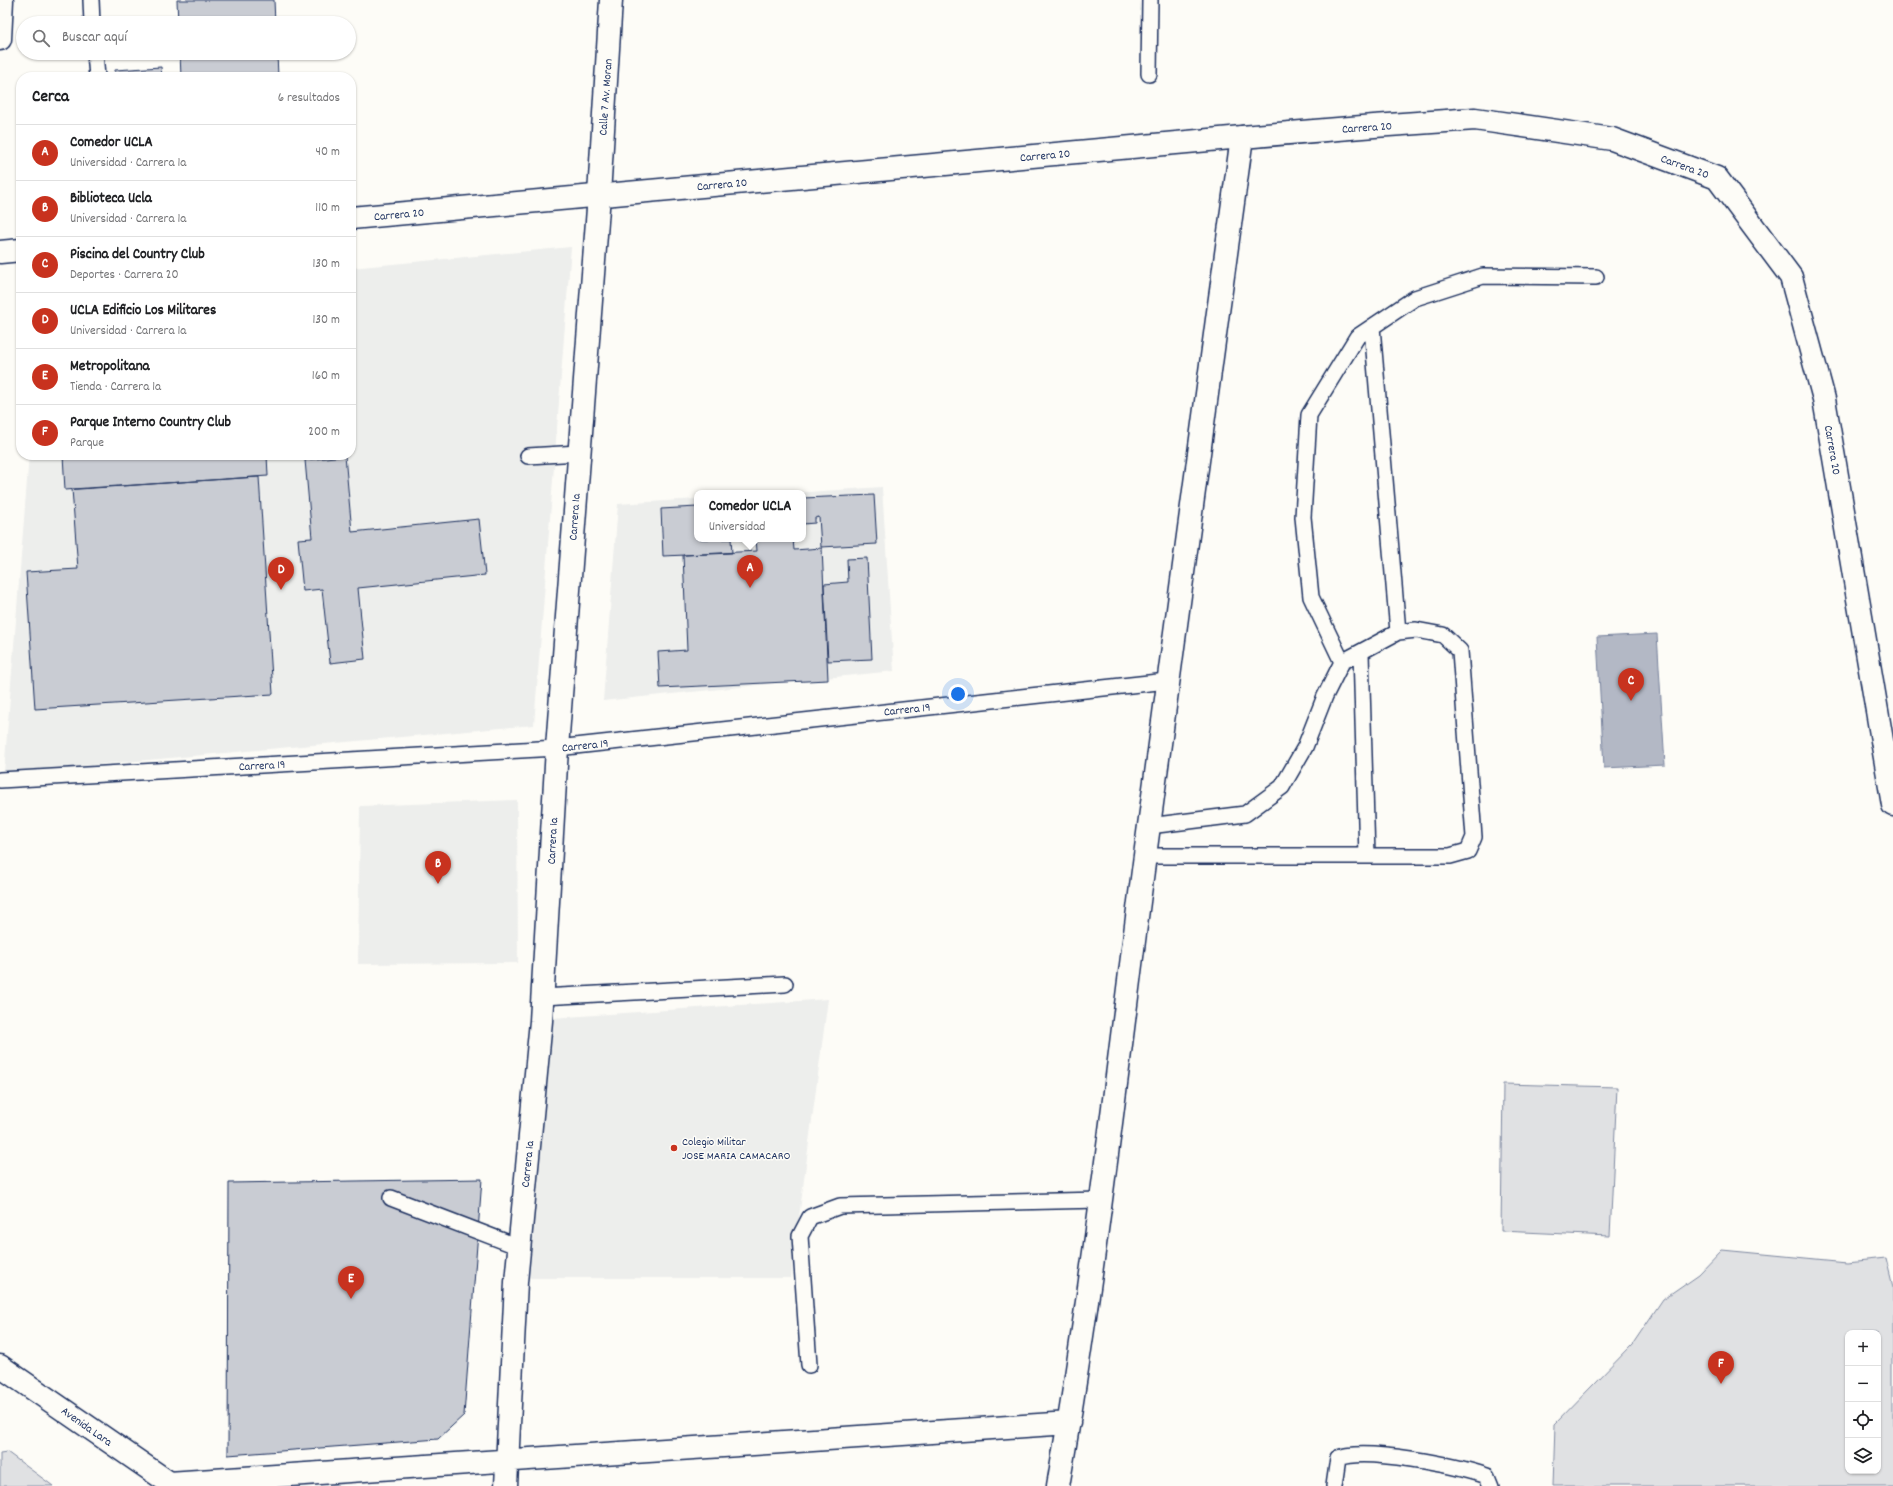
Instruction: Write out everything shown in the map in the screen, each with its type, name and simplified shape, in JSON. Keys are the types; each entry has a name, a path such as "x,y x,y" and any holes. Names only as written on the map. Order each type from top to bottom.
{"street":[{"path":"0,39 2,0"},
{"name":"Calle 7 Av. Moran","path":"599,195 611,0"},
{"name":"Carrera 20","path":"356,218 1242,137 1475,119 1612,139 1717,178 1791,277 1824,399 1893,805"},
{"path":"1058,1486 1069,1423 1100,1200 1167,680 1242,137"},
{"name":"Carrera 1a","path":"506,1486 519,1247 542,997 557,748 599,195"},
{"path":"0,252 16,250"},
{"name":"Avenida Lara","path":"0,1366 171,1485"},
{"path":"171,1485 1069,1423"}],"lane":[{"path":"91,0 92,16"},
{"path":"1148,74 1150,0"},
{"path":"96,60 97,72"},
{"path":"1342,662 1311,598 1303,517 1308,415 1356,337 1415,298 1483,276 1596,277"},
{"path":"1372,327 1398,632"},
{"path":"528,456 579,453"},
{"path":"1144,856 1450,856 1468,851 1474,837 1460,651 1443,635 1416,630 1398,632 1342,662 1324,696 1304,747 1282,787 1245,814 1148,826"},
{"path":"1360,653 1367,856"},
{"name":"Carrera 19","path":"0,780 557,748 1167,680"},
{"path":"542,997 785,984"},
{"path":"391,1198 519,1247"},
{"path":"809,1365 800,1236 810,1217 840,1206 1100,1200"},
{"path":"1334,1486 1338,1458 1347,1454 1378,1454 1471,1471 1487,1476 1491,1486"}],"shaded area":[{"path":"571,247 534,725 4,773 29,460 356,460 356,268"},
{"path":"882,487 894,671 603,701 618,504 694,499 694,542 806,542 806,492"},
{"path":"1657,634 1665,765 1604,768 1597,637"},
{"path":"517,800 518,963 358,964 360,806"},
{"name":"Colegio Militar JOSE MARIA CAMACARO","path":"828,999 791,1278 527,1278 552,1018"},
{"path":"1503,1084 1617,1087 1610,1236 1501,1231"},
{"path":"1722,1250 1847,1262 1886,1258 1893,1287 1893,1486 1553,1486 1555,1424 1632,1345 1663,1299 1699,1274"},
{"path":"7,1452 53,1486 0,1486 0,1453"}],"building":[{"path":"177,0 274,0 275,16 178,16"},
{"path":"180,60 277,60 278,72 181,72"},
{"path":"161,67 162,72 115,72 115,70"},
{"path":"63,460 267,460 268,476 65,490"},
{"path":"305,460 345,460 352,532 479,519 485,575 358,588 365,659 330,663 322,589 303,591 298,539 312,538"},
{"path":"259,477 273,694 35,709 26,572 78,569 72,489"},
{"path":"874,495 877,544 821,547 819,517 815,518 815,523 806,524 806,498"},
{"path":"694,507 694,542 731,542 732,553 663,556 661,509"},
{"path":"756,542 793,542 794,550 822,548 828,680 660,688 658,652 687,650 683,555 757,551"},
{"path":"867,558 872,659 828,661 824,584 848,582 847,559"},
{"path":"482,1179 464,1415 438,1439 228,1455 229,1183"}],"place":[{"name":"Comedor UCLA","path":"750,588"},
{"name":"UCLA Edificio Los Militares","path":"281,590"},
{"name":"Piscina del Country Club","path":"1631,701"},
{"name":"Biblioteca Ucla","path":"438,884"},
{"name":"Colegio Militar JOSE MARIA CAMACARO","path":"674,1148"},
{"name":"Metropolitana","path":"351,1299"},
{"name":"Parque Interno Country Club","path":"1721,1384"}]}
